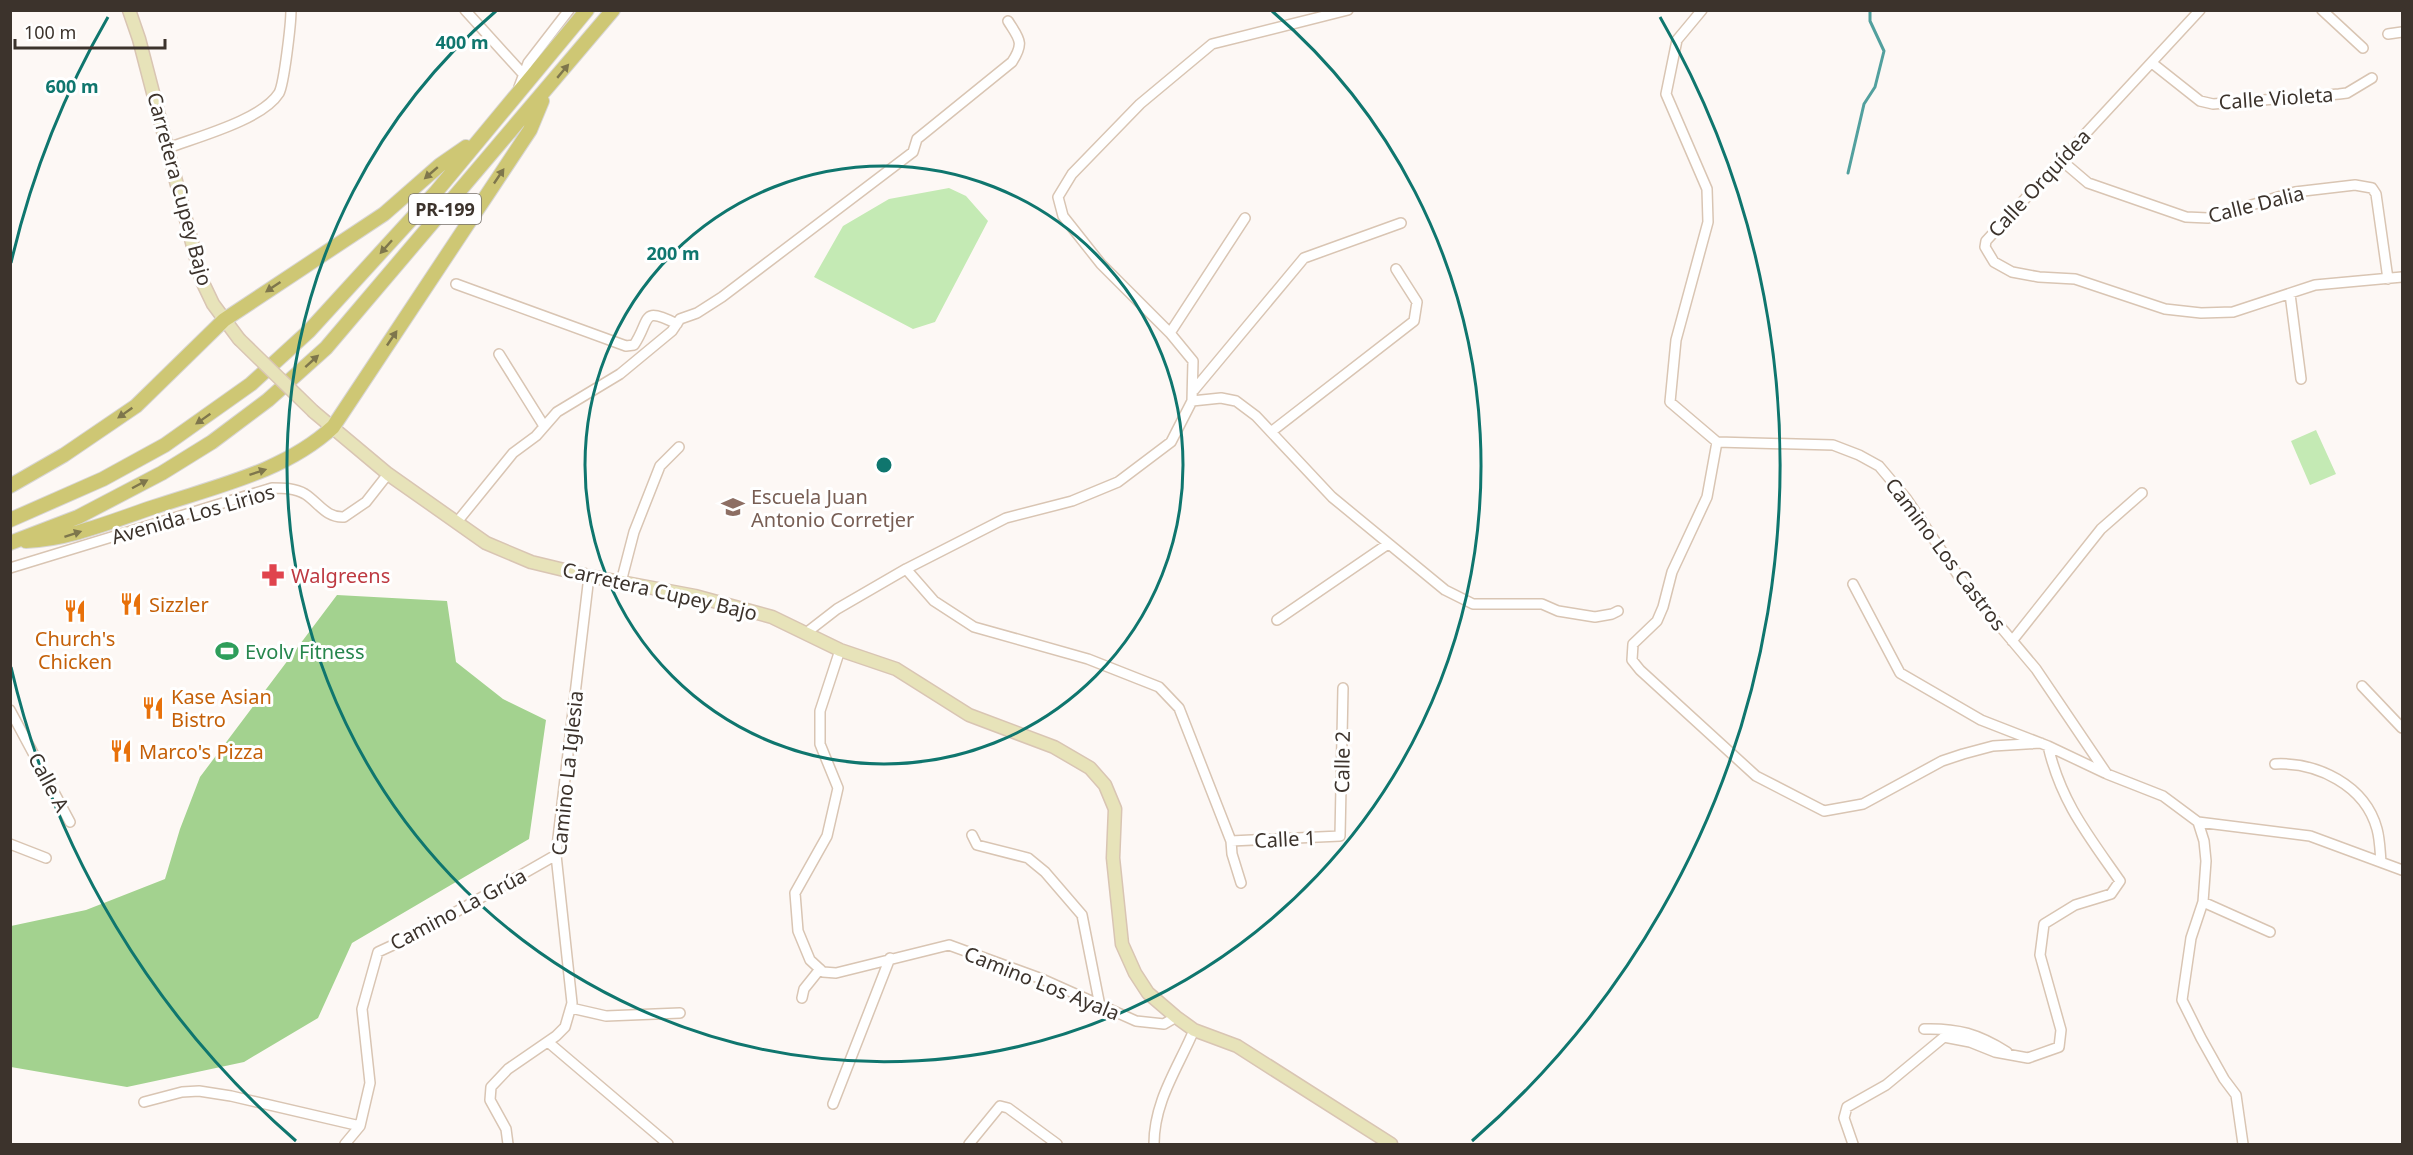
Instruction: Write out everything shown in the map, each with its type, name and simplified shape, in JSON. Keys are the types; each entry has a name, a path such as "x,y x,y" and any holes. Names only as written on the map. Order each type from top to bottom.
{"main road":[{"name":"PR-199","path":"10,519 85,488 165,445 250,384 309,331 436,192 587,10"},
{"name":"PR-199","path":"13,543 78,517 162,473 212,442 268,400 326,348 613,10"},
{"path":"13,543 65,537 268,469 314,444 333,427 530,130 548,88"},
{"path":"10,486 64,455 136,406 224,320 384,214 440,165 478,139"}],"street":[{"name":"Carretera Cupey Bajo","path":"129,10 202,280 213,304 239,339 314,412 388,474 486,543 531,562 589,576 695,596 772,616 840,650 896,669 969,715 1054,747 1090,768 1105,785 1115,809 1113,858 1122,944 1135,974 1148,993 1194,1030 1237,1046 1391,1144"},
{"path":"168,148 222,129 265,108 280,92 291,10"},
{"path":"465,10 524,75"},
{"path":"518,93 528,63 569,10"},
{"path":"806,633 837,609 906,569 1006,518 1072,501 1118,482 1171,442 1192,402 1193,361 1170,333 1101,264 1063,216 1058,197 1072,174 1140,104 1212,44 1348,10"},
{"path":"1702,10 1677,40 1666,94 1707,189 1708,222 1676,340 1670,402 1717,442 1707,496 1672,572 1657,621 1633,644 1632,660 1756,776 1824,811 1863,804 1942,761 1963,754 1992,746 2044,745"},
{"name":"Calle Orquídea","path":"2200,10 1986,241 1985,248 1994,262 2012,272 2031,276 2075,279 2165,309 2201,313 2233,312 2315,285 2403,277"},
{"path":"2322,10 2363,48"},
{"path":"457,522 513,453 536,436 557,412 620,374 672,332 680,319 697,313 722,297 913,152 917,139 1012,62 1020,50 1019,39 1008,21"},
{"path":"2388,34 2403,32"},
{"name":"Calle Violeta","path":"2152,63 2200,101 2213,104 2339,94 2353,90 2372,78"},
{"name":"Calle Dalia","path":"2061,160 2088,183 2186,217 2208,218 2295,192 2355,185 2367,186 2372,188 2376,194 2388,279"},
{"path":"1170,333 1245,218"},
{"path":"1194,390 1304,258 1401,223"},
{"path":"1271,432 1414,321 1417,302 1396,269"},
{"path":"456,284 626,346 634,345 644,322 654,314 677,324"},
{"path":"2290,294 2301,379"},
{"path":"499,354 544,426"},
{"path":"1192,402 1221,398 1236,401 1256,416 1332,497 1444,590 1473,604 1542,604 1558,611 1595,617 1618,611"},
{"name":"Camino Los Castros","path":"1717,442 1833,445 1879,466 1906,498 1962,580 2036,669 2107,774"},
{"path":"621,582 634,532 660,466 679,447"},
{"name":"Avenida Los Lirios","path":"10,568 272,488 287,488 304,493 330,514 345,517 366,502 388,474"},
{"path":"2012,641 2101,529 2142,494"},
{"path":"1277,621 1388,544"},
{"path":"906,569 934,601 974,627 1088,659 1159,687 1179,708 1231,841 1232,854 1241,883"},
{"name":"Camino La Iglesia","path":"571,1008 556,855 589,576"},
{"path":"1853,584 1900,673 1981,720 2163,796 2199,822 2310,836 2403,870"},
{"path":"802,998 804,988 820,969 810,960 798,931 795,893 828,836 838,788 820,744 820,711 840,650"},
{"path":"2361,686 2403,728"},
{"name":"Calle 2","path":"1340,836 1344,688"},
{"name":"Calle A","path":"10,710 70,822"},
{"path":"1854,1144 1844,1118 1847,1107 1886,1085 1944,1037 1970,1042 1995,1052 2028,1058 2059,1047 2061,1030 2040,955 2044,924 2075,905 2111,894 2120,881 2074,816 2044,745"},
{"path":"2275,764 2293,763 2315,767 2356,794 2367,808 2377,829 2381,862"},
{"path":"2199,822 2206,861 2203,902 2191,938 2182,999 2224,1079 2236,1095 2243,1144"},
{"path":"972,835 977,845 1028,858 1045,872 1082,915 1100,1006"},
{"name":"Calle 1","path":"1231,841 1340,836"},
{"path":"10,844 46,858"},
{"name":"Camino La Grúa","path":"345,1144 360,1126 370,1083 362,1009 378,952 419,933 556,855"},
{"path":"2203,902 2271,932"},
{"name":"Camino Los Ayala","path":"820,969 823,972 836,973 949,945 1042,979 1136,1021 1164,1024 1176,1017"},
{"path":"833,1104 890,958"},
{"path":"508,1144 506,1129 490,1100 491,1087 508,1069 548,1042 565,1027 571,1008 606,1016 680,1013"},
{"path":"1924,1029 1951,1029 1971,1033 2015,1056"},
{"path":"1154,1144 1157,1111 1194,1030"},
{"path":"548,1042 668,1144"},
{"path":"144,1102 182,1092 199,1091 231,1096 360,1126"},
{"path":"969,1144 1000,1106 1008,1108 1057,1144"}],"green space":[{"path":"949,188 966,196 988,221 935,322 913,329 814,277 843,226 889,199"},
{"path":"2316,430 2336,474 2310,485 2291,441"},
{"path":"337,595 447,601 456,662 503,699 546,720 529,839 352,943 318,1018 244,1062 127,1087 11,1067 11,926 86,910 165,879 180,829 200,777"}],"waterway":[{"path":"1848,173 1864,104 1875,87 1884,51 1870,21 1870,10"}],"place":[{"name":"Escuela Juan Antonio Corretjer","path":"733,507"},
{"name":"Walgreens","path":"273,575"},
{"name":"Sizzler","path":"131,604"},
{"name":"Church's Chicken","path":"75,611"},
{"name":"Evolv Fitness","path":"227,651"},
{"name":"Kase Asian Bistro","path":"153,708"},
{"name":"Marco's Pizza","path":"121,751"}]}
